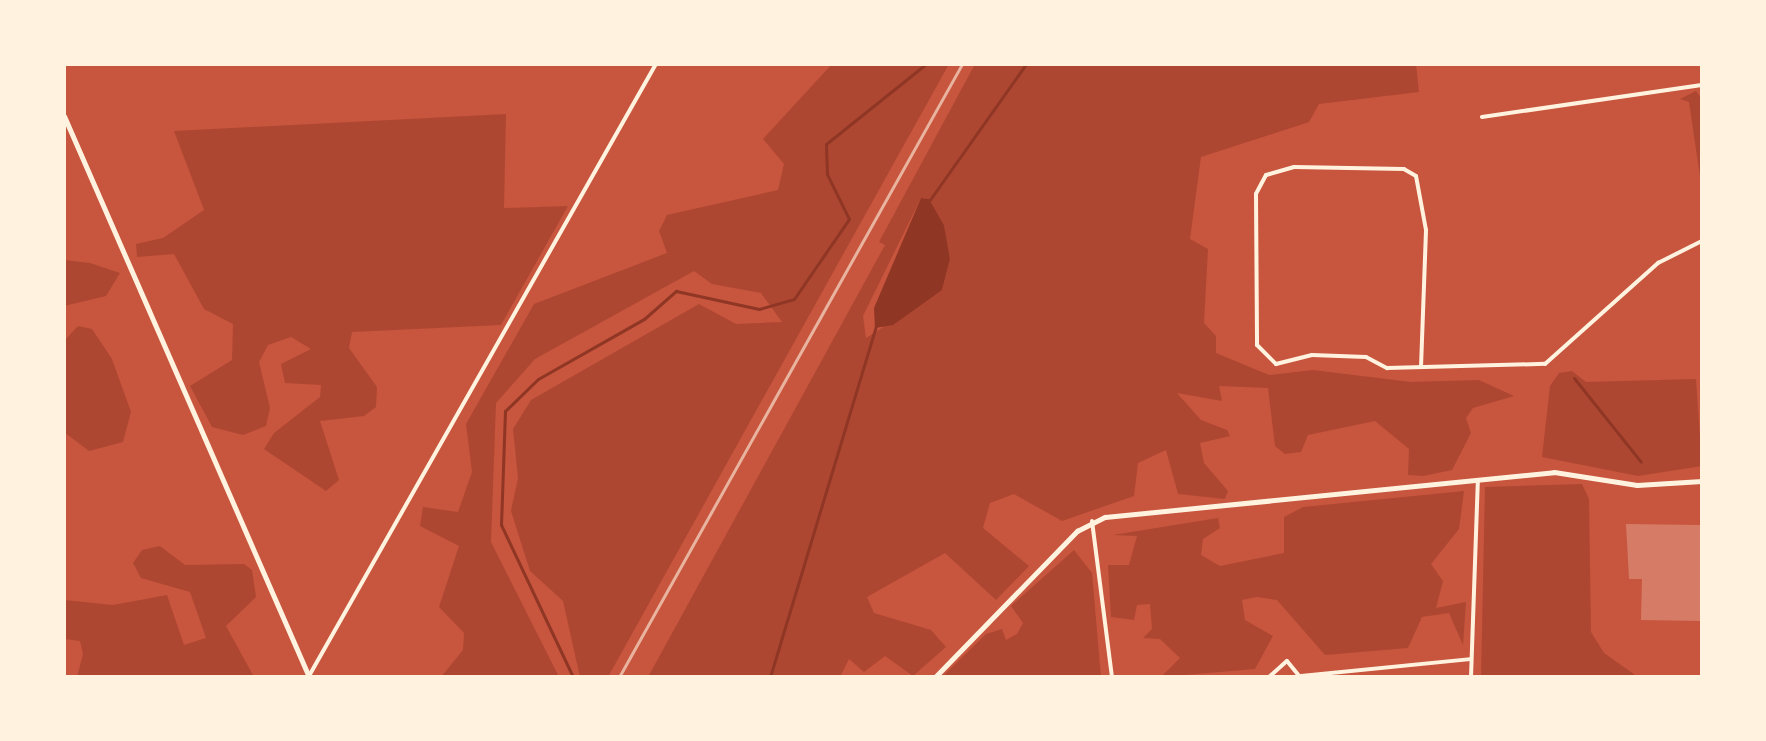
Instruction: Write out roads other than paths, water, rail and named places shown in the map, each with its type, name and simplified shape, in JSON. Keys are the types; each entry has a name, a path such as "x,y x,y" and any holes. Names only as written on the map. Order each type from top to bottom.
{"street":[{"path":"309,676 656,64"},
{"path":"1482,117 1702,85"},
{"path":"64,116 309,676"},
{"path":"1421,367 1426,230 1416,176 1404,169 1294,167 1266,175 1256,194 1258,352 1276,364 1312,355 1421,367 1516,368 1545,364 1566,351 1651,269 1702,241"},
{"path":"935,677 1092,521 1562,472 1637,485 1702,481"},
{"path":"1471,677 1478,479"},
{"path":"1092,521 1112,677"},
{"path":"1269,677 1287,661 1300,676 1470,659"}],"waterway":[{"path":"573,677 501,525 505,411 538,379 644,319 676,291 759,309 794,299 849,219 827,174 826,144 926,64"},
{"path":"929,201 1026,64"},
{"path":"770,677 876,326"},
{"path":"1574,378 1641,462"}],"railway":[{"path":"619,677 962,64"}]}
